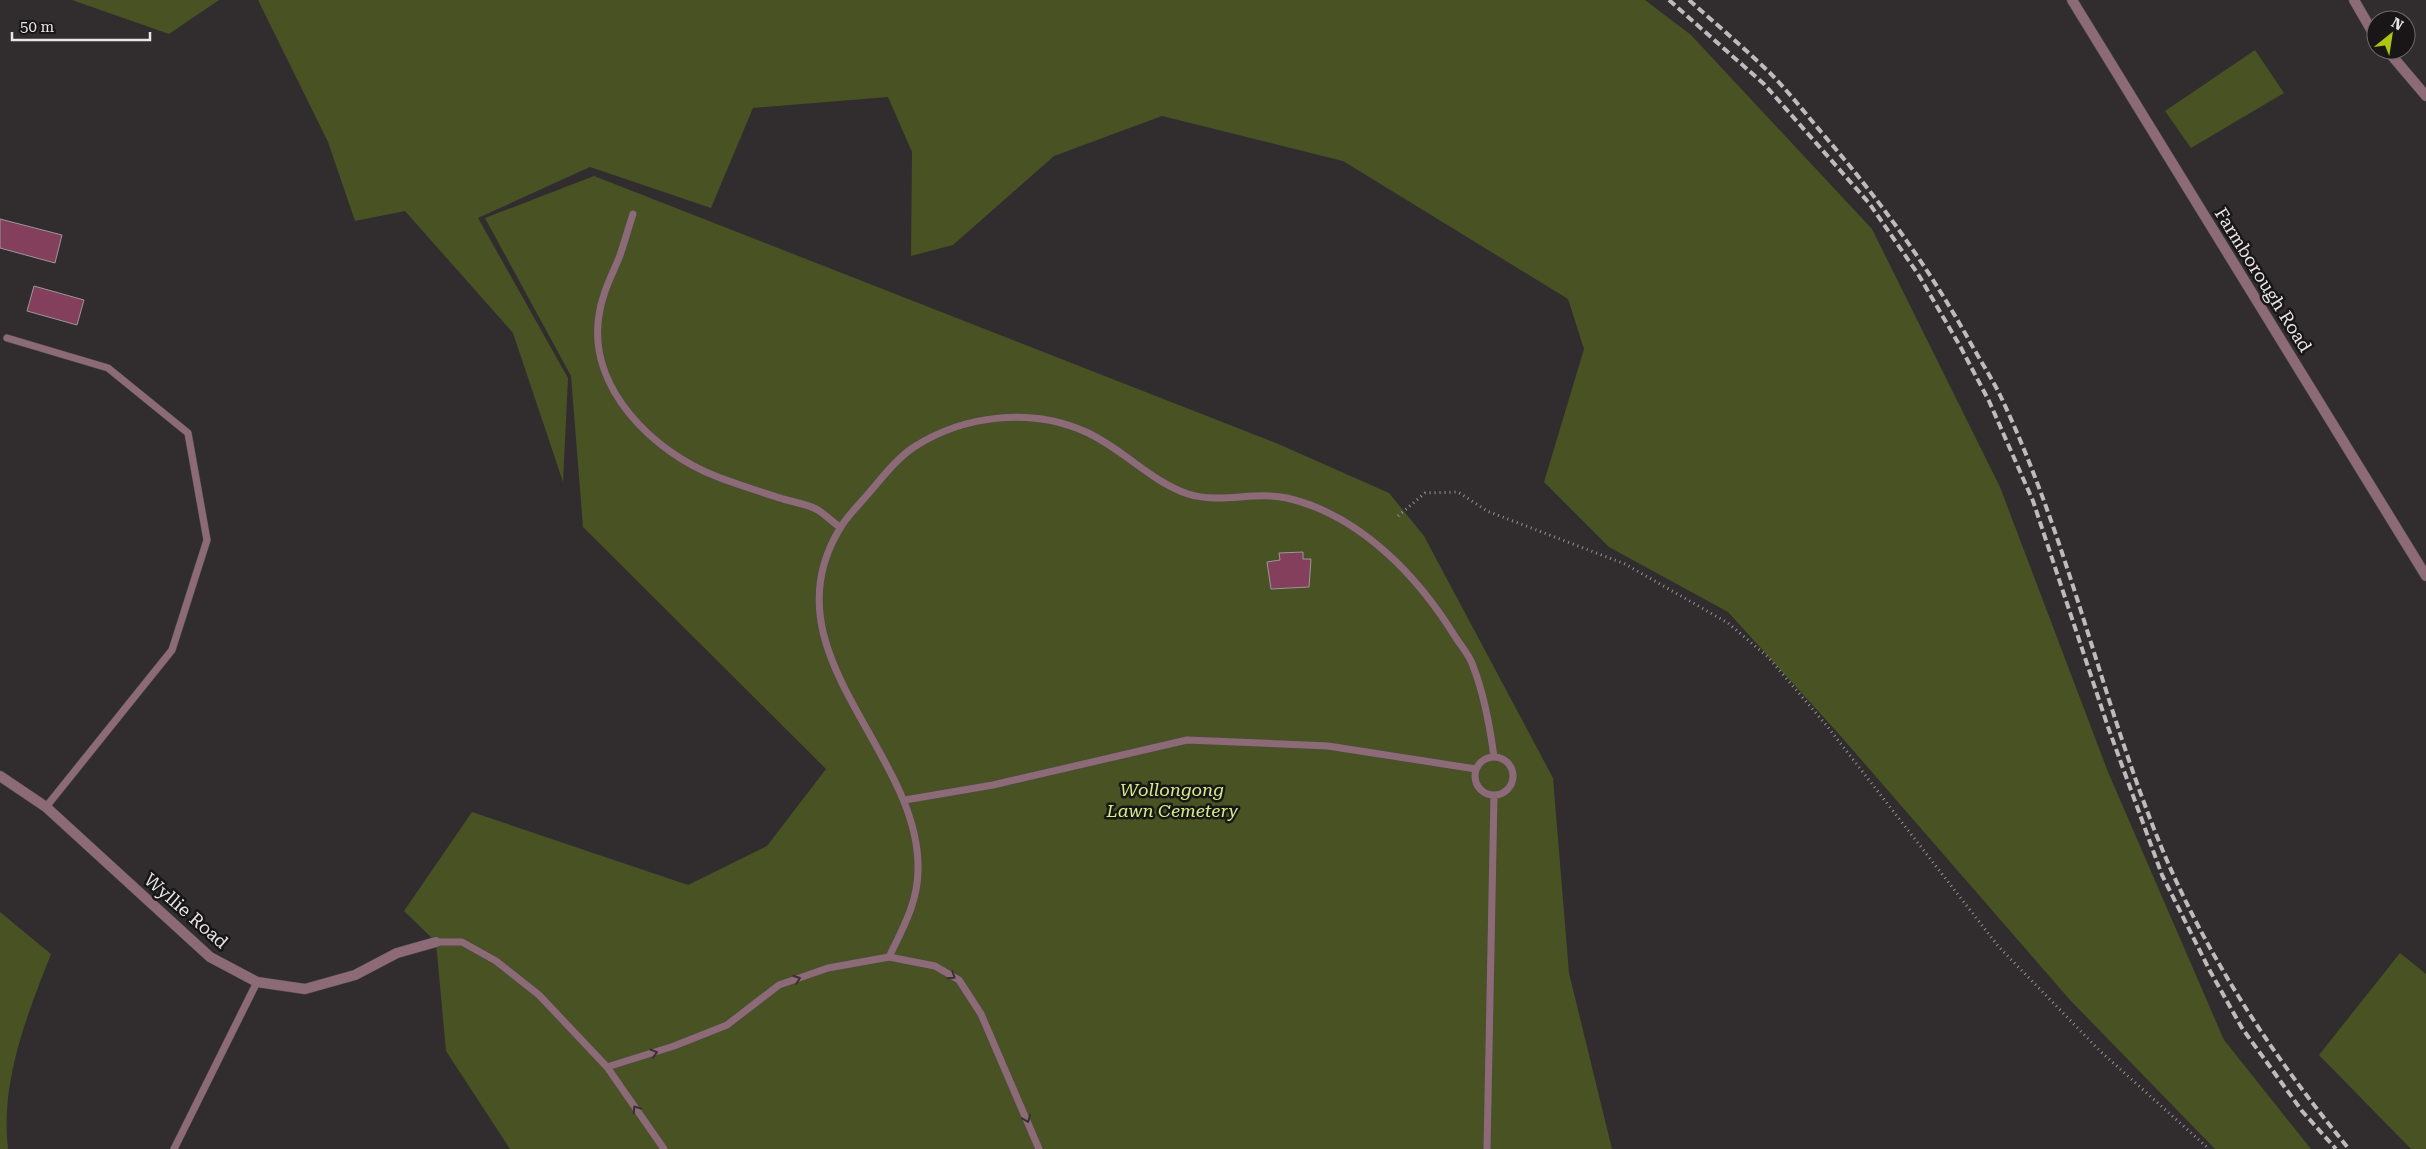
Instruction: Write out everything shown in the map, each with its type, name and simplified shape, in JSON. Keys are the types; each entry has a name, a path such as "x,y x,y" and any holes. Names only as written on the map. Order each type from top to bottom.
{"street":[{"name":"Farmborough Road","path":"2072,0 2426,576"},
{"path":"2354,0 2366,21"},
{"path":"2395,60 2426,96"},
{"name":"Wyllie Road","path":"0,776 46,807 210,957 257,982 305,989 356,975 397,953 436,942"}],"lane":[{"path":"633,214 619,258 603,294 598,316 597,338 600,361 610,385 633,417 667,450 689,464 717,477 816,509 840,528"},
{"path":"7,338 108,368 188,433 207,540 172,650 46,807"},
{"path":"889,957 909,915 918,871 916,847 905,800 841,684 826,643 819,607 820,585 824,563 840,528 892,467 913,448 948,430 969,422 1013,417 1065,425 1088,433 1154,476 1188,494 1216,499 1247,495 1282,497 1314,505 1346,523 1383,550 1416,582 1442,615 1473,664 1490,731 1494,757"},
{"path":"905,800 993,785 1187,740 1328,746 1476,769"},
{"path":"1494,757 1508,762 1514,776 1508,790 1494,796 1485,793 1478,787 1475,778 1476,769 1480,762 1494,757"},
{"path":"1487,1149 1494,796"},
{"path":"436,942 462,942 496,960 539,995 607,1067 664,1149"},
{"path":"607,1067 674,1046 727,1025 779,985 828,968 889,957 935,966 959,980 981,1014 1039,1149"},
{"path":"174,1149 257,982"}],"path":[{"path":"1398,516 1425,493 1458,492 1487,511 1625,564 1680,593 1728,622 1768,657 1827,726 1998,946 2100,1051 2208,1149"}],"green space":[{"path":"72,0 219,0 169,34"},
{"path":"258,0 1645,0 1691,35 1872,229 2000,487 2108,772 2224,1040 2311,1149 2215,1149 2070,1000 1838,733 1728,612 1609,547 1544,482 1584,349 1568,299 1343,161 1162,116 1054,156 953,245 911,256 912,152 888,97 753,108 711,208 590,167 478,218 568,378 563,482 513,333 405,211 355,221 328,142"},
{"path":"2255,50 2284,93 2191,148 2165,111"},
{"name":"Wollongong Lawn Cemetery","path":"594,176 1276,443 1389,493 1424,536 1553,778 1569,973 1612,1149 510,1149 446,1051 436,942 404,911 472,812 688,885 767,846 826,769 583,527 571,376 485,218"},
{"path":"0,912 51,954 25,1025 12,1074 8,1099 8,1149 0,1149"},
{"path":"2400,953 2426,974 2426,1149 2411,1149 2319,1055"}],"building":[{"path":"0,219 62,235 55,263 0,248"},
{"path":"34,286 84,300 77,325 27,311"},
{"path":"1303,552 1303,559 1311,559 1309,587 1271,589 1267,562 1280,560 1279,553"}],"railway":[{"path":"1669,0 1764,84 1869,203 1918,274 1960,346 1989,401 2033,501 2108,727 2162,875 2210,971 2242,1028 2302,1111 2336,1149"},
{"path":"1689,0 1776,79 1796,102 1883,208 1920,260 1954,314 2000,395 2024,448 2064,558 2136,780 2174,877 2216,959 2265,1038 2349,1149"}]}
